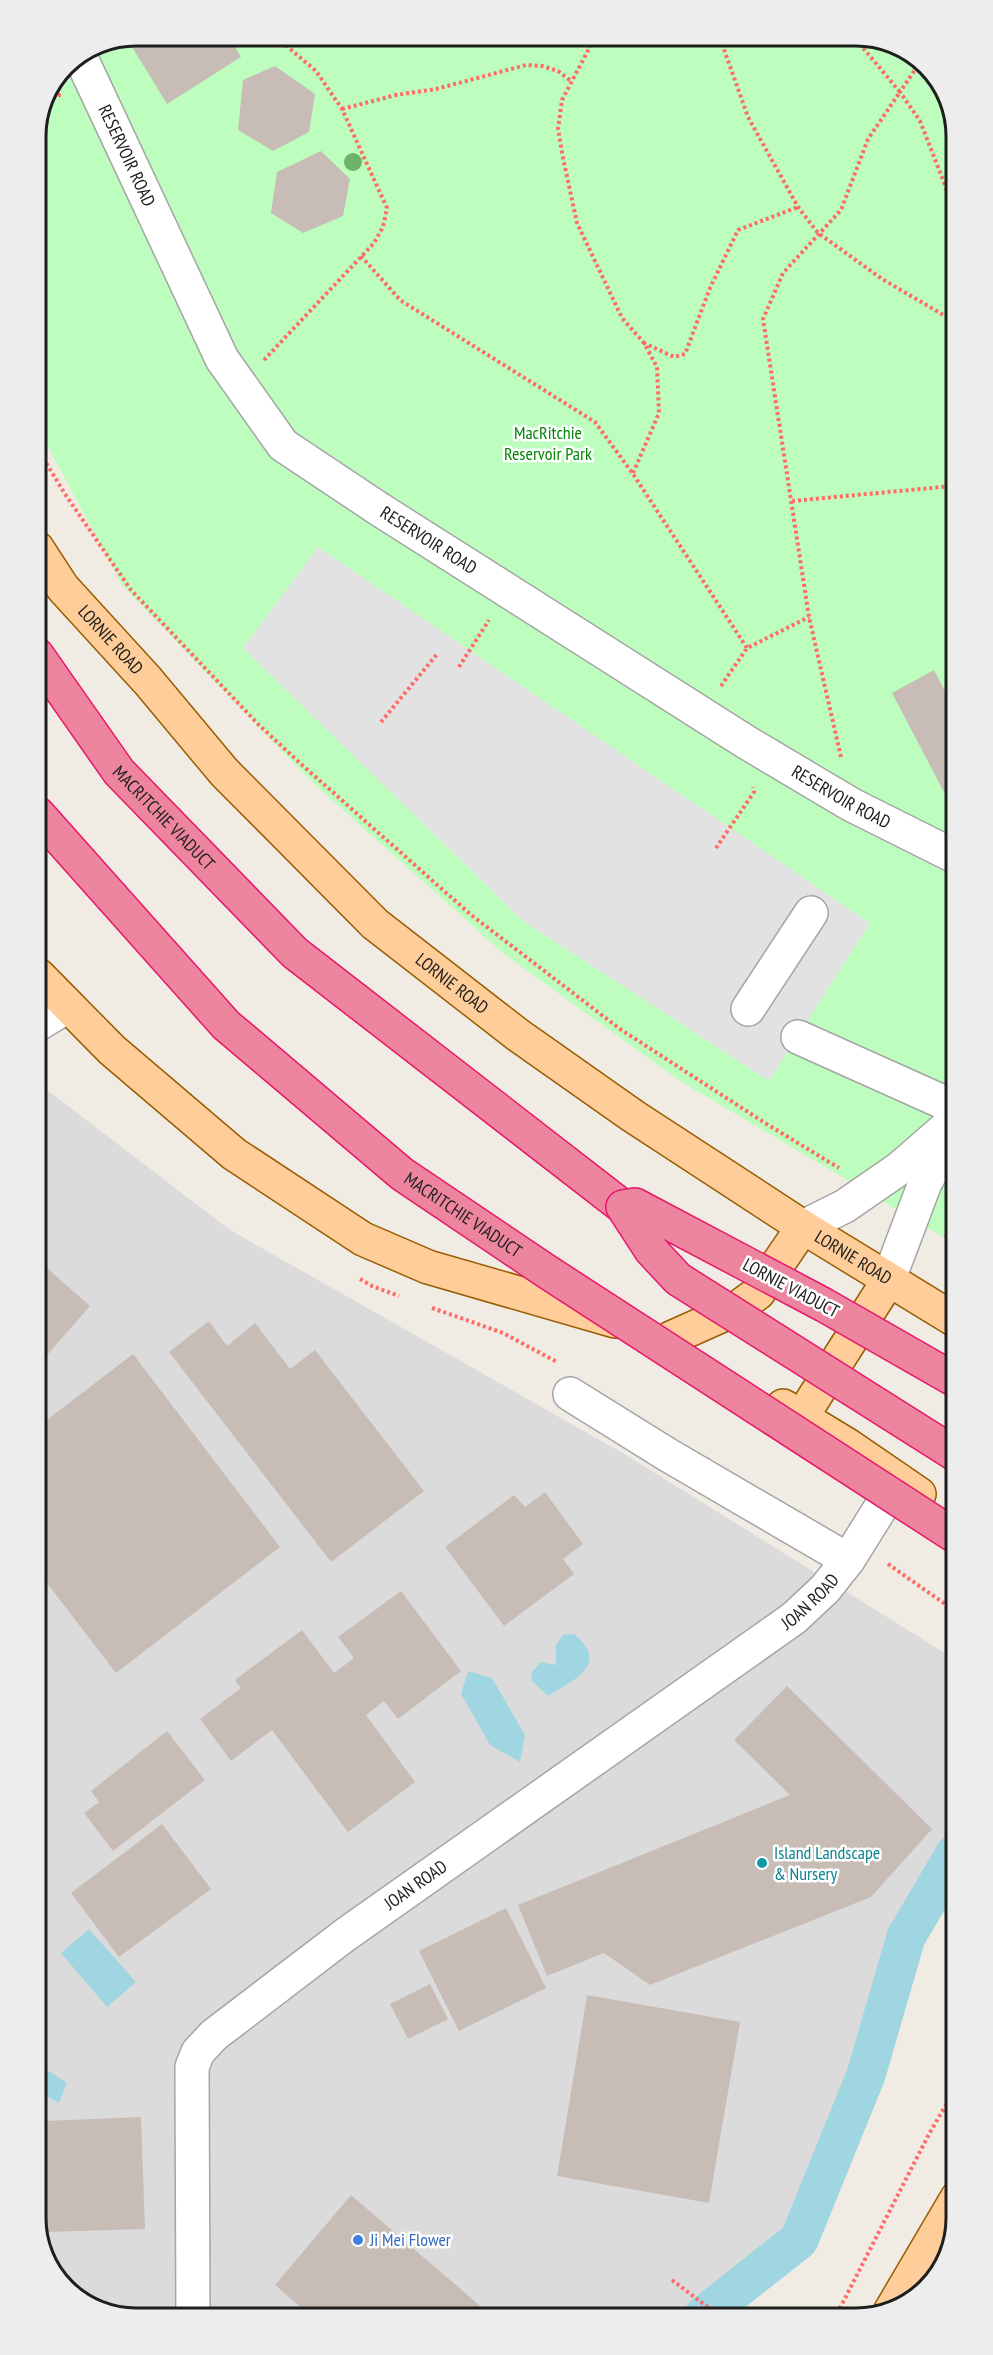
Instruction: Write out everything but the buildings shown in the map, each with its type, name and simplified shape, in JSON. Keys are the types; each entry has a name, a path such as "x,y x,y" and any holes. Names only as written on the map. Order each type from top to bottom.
{"highway":[{"name":"MACRITCHIE VIADUCT","path":"47,668 119,772 295,953 623,1207"},
{"name":"MACRITCHIE VIADUCT","path":"47,824 226,1025 402,1174 546,1271 946,1530"},
{"name":"LORNIE VIADUCT","path":"623,1207 635,1205 824,1305 946,1375"},
{"path":"623,1207 651,1250 678,1279 946,1448"}],"main road":[{"name":"LORNIE ROAD","path":"47,563 63,588 148,681 224,772 375,924 518,1035 633,1116 888,1281 946,1315"},
{"path":"47,984 112,1050 234,1154 363,1239 428,1267 671,1338 849,1446 946,1512"},
{"path":"671,1338 736,1309 758,1293 803,1227"},
{"path":"801,1418 888,1281"},
{"path":"898,2298 946,2217"}],"street":[{"name":"RESERVOIR ROAD","path":"84,64 222,359 283,445 379,509 746,742 852,805 946,852"},
{"path":"748,1009 811,913"},
{"path":"47,1019 68,1006"},
{"path":"798,1037 946,1103"},
{"path":"803,1227 845,1206 900,1168 946,1128"},
{"path":"888,1281 926,1183 946,1146"},
{"name":"JOAN ROAD","path":"566,1380 668,1455 852,1553"},
{"name":"JOAN ROAD","path":"194,2308 192,2067 198,2052 214,2035 345,1935 794,1618 825,1590 852,1553 898,1480"}],"path":[{"path":"273,351 374,243 383,226 387,208 342,109 316,71 287,46"},
{"path":"590,47 562,100 558,129 577,223 622,318 644,344 657,367 658,413 633,474"},
{"path":"723,47 748,117 798,207 818,233 882,279 946,316"},
{"path":"862,47 900,92 920,122 946,188"},
{"path":"342,109 396,95 436,89 526,65 542,66 558,71 571,81"},
{"path":"852,805 809,617 763,319 783,273 841,210 868,139 916,69"},
{"path":"644,344 674,357 685,354 710,288 738,230 798,207"},
{"path":"361,256 400,300 595,422 633,474 747,648"},
{"path":"47,464 131,590 236,702 301,764 471,914 620,1029 765,1123 871,1188"},
{"path":"792,501 946,487"},
{"path":"702,714 747,648 809,617"},
{"path":"459,668 477,639"},
{"path":"381,722 438,653"},
{"path":"716,848 754,792 746,742"},
{"path":"352,1274 372,1287 405,1298"},
{"path":"426,1306 503,1333 566,1380"},
{"path":"852,1553 898,1570 946,1604"},
{"path":"840,2308 946,2105"},
{"path":"672,2280 709,2308"}],"shaded area":[{"path":"318,547 870,923 769,1081 523,921 243,648"},
{"path":"47,1090 230,1230 626,1455 946,1654 946,1855 897,1934 850,2084 792,2234 696,2308 131,2308 102,2302 91,2296 69,2278 62,2269 51,2247 46,2218"}],"green space":[{"name":"MacRitchie Reservoir Park","path":"136,46 862,47 885,51 911,65 931,86 942,108 946,125 946,1239 680,1081 504,954 311,781 122,585 47,444 47,131 50,113 65,82 91,59 119,48"}],"water":[{"path":"574,1634 585,1645 589,1654 589,1663 577,1677 548,1696 532,1681 531,1673 541,1662 556,1665 556,1645 563,1635"},
{"path":"468,1671 492,1678 525,1735 520,1762 490,1745 461,1694"},
{"path":"89,1929 136,1982 107,2007 61,1953"},
{"path":"46,2069 67,2083 59,2103 46,2096"}],"waterway":[{"path":"713,2308 799,2240 866,2075 906,1937 946,1869"}],"place":[{"name":"Island Landscape & Nursery","path":"762,1863"},
{"name":"Ji Mei Flower","path":"358,2240"}]}
